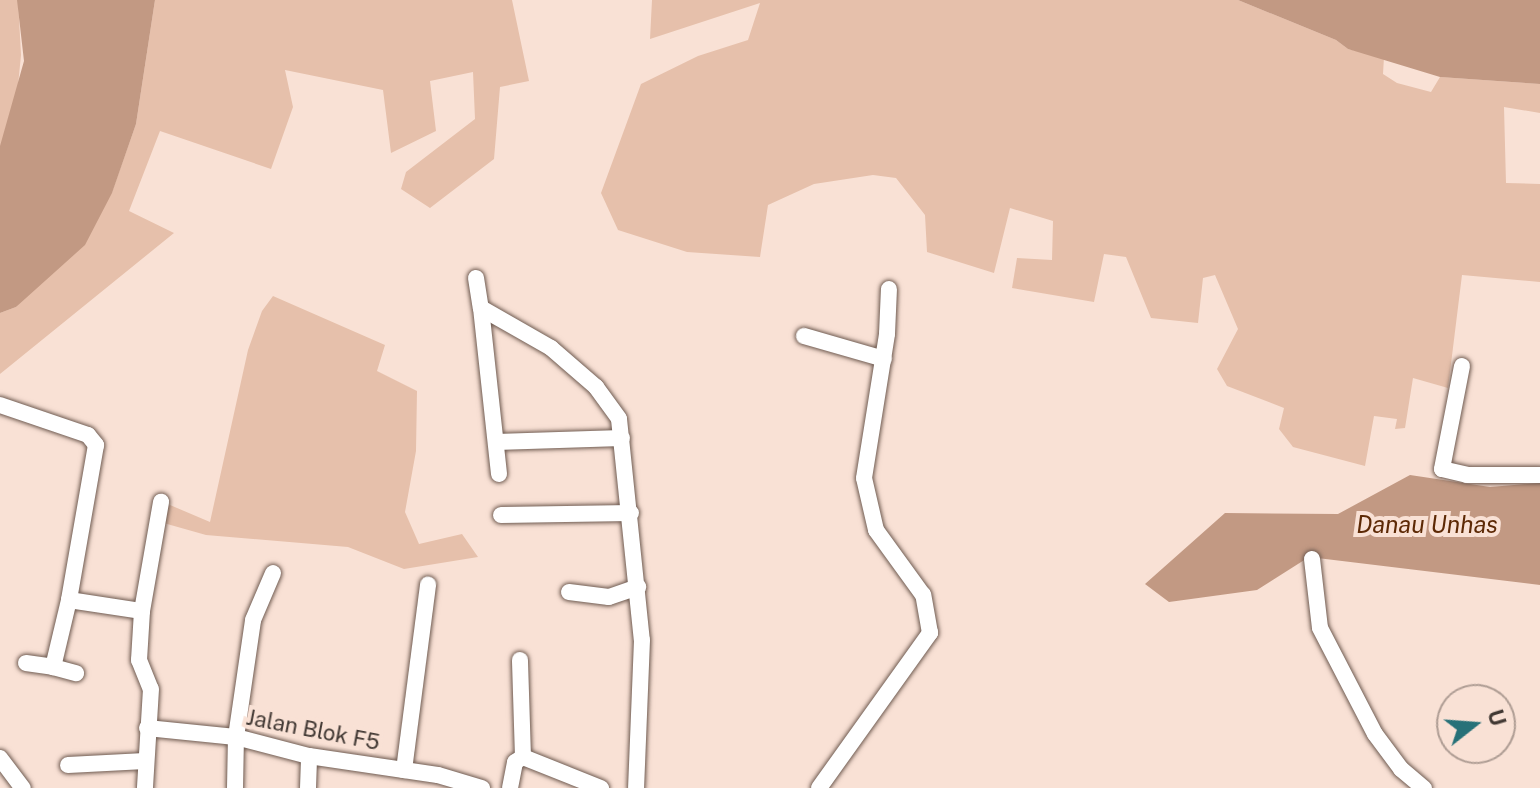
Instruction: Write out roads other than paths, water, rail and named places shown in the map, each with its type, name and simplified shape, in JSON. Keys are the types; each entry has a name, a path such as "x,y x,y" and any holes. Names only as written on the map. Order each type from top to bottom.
{"street":[{"path":"476,278 499,474"},
{"path":"819,788 930,633 923,595 876,530 864,478 884,359 889,289"},
{"path":"481,308 551,348 613,405 622,438 642,640 636,788"},
{"path":"804,336 884,359"},
{"path":"1462,366 1442,469 1467,475 1540,475"},
{"path":"0,405 88,435 96,445 69,600 53,667"},
{"path":"496,442 622,438"},
{"path":"145,788 151,689 139,660 142,611 161,502"},
{"path":"501,515 631,513"},
{"path":"1312,559 1320,628 1375,734 1401,769 1424,788"},
{"path":"235,788 236,737 255,608 273,573"},
{"path":"404,770 428,585"},
{"path":"569,592 609,597 638,587"},
{"path":"69,600 142,611"},
{"path":"520,660 523,757"},
{"path":"26,663 76,673"},
{"name":"Jalan Blok F5","path":"147,728 236,737 309,756 404,770 473,787"},
{"path":"308,788 309,756"},
{"path":"523,757 595,787"},
{"path":"510,788 515,762 523,757"},
{"path":"0,758 23,788"},
{"path":"68,765 145,761"}],"water":[{"path":"17,0 155,0 136,124 112,193 85,245 16,307 0,313 0,146 24,61"},
{"path":"1238,0 1540,0 1540,84 1440,77 1348,49 1336,40"},
{"name":"Danau Unhas","path":"1410,475 1490,487 1540,483 1540,585 1309,557 1257,590 1169,602 1145,584 1225,513 1338,514"}]}
